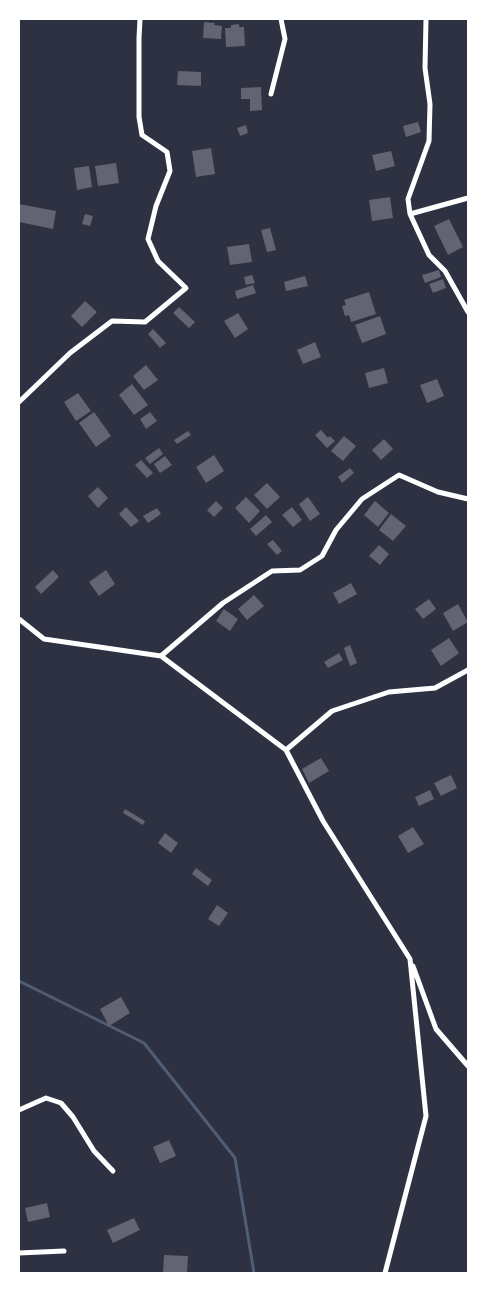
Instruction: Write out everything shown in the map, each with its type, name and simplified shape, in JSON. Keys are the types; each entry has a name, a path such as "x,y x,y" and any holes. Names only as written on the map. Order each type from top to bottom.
{"street":[{"path":"19,402 70,353 112,322 145,322 186,288 158,261 148,239 156,206 170,171 167,152 142,135 139,117 140,19"},
{"path":"271,94 285,39 280,19"},
{"path":"426,19 425,68 430,104 429,141 408,199 410,214 429,255 445,271 468,312"},
{"path":"410,214 468,198"},
{"path":"161,656 223,603 272,571 300,570 322,556 336,530 362,499 399,476 438,492 468,499"},
{"path":"19,619 44,639 161,656 286,750 323,821 410,959 436,1029 468,1066"},
{"path":"286,750 332,711 389,692 435,688 468,670"},
{"path":"385,1273 426,1116 410,959"},
{"path":"19,1110 46,1098 60,1103 73,1117 94,1151 113,1171"},
{"path":"19,1253 64,1251"}],"building":[{"path":"204,22 222,26 221,39 203,38"},
{"path":"239,24 239,27 244,27 245,46 226,47 225,28 231,28 231,25"},
{"path":"178,71 201,72 201,86 177,85"},
{"path":"261,87 262,110 250,111 250,99 241,99 241,88"},
{"path":"418,122 421,132 406,137 403,126"},
{"path":"246,125 248,133 240,136 237,128"},
{"path":"211,148 215,174 196,177 192,151"},
{"path":"391,151 395,166 376,171 372,155"},
{"path":"116,163 119,183 98,186 95,166"},
{"path":"89,166 92,187 77,190 74,168"},
{"path":"390,197 393,218 372,221 369,200"},
{"path":"19,204 56,211 53,229 19,222"},
{"path":"85,214 93,216 90,226 82,224"},
{"path":"449,219 463,247 448,255 434,226"},
{"path":"270,228 276,250 267,252 261,230"},
{"path":"249,244 252,262 230,265 227,247"},
{"path":"439,270 441,277 425,283 422,275"},
{"path":"252,275 255,283 246,285 244,277"},
{"path":"305,276 308,286 286,291 284,282"},
{"path":"443,279 446,288 433,293 429,284"},
{"path":"253,285 256,293 237,299 235,291"},
{"path":"369,292 376,314 351,322 349,315 345,316 342,306 346,305 344,300"},
{"path":"85,301 97,312 82,327 71,316"},
{"path":"179,307 195,322 189,328 173,313"},
{"path":"238,313 248,329 235,338 224,321"},
{"path":"380,316 386,334 362,343 355,325"},
{"path":"153,329 166,343 160,348 148,334"},
{"path":"315,342 321,357 303,364 297,350"},
{"path":"146,365 158,380 144,390 133,376"},
{"path":"384,368 388,383 369,388 365,373"},
{"path":"437,379 444,396 427,403 420,385"},
{"path":"132,384 148,405 134,415 119,395"},
{"path":"78,393 91,411 76,421 64,402"},
{"path":"94,412 111,436 96,447 79,423"},
{"path":"150,412 157,421 146,429 140,419"},
{"path":"321,430 328,438 330,436 335,441 327,448 315,435"},
{"path":"188,431 191,435 177,444 174,440"},
{"path":"344,436 356,446 343,461 331,451"},
{"path":"384,439 393,449 381,460 372,450"},
{"path":"159,448 163,454 150,464 145,458"},
{"path":"214,455 224,471 206,483 196,467"},
{"path":"165,456 172,465 160,473 154,464"},
{"path":"141,460 153,473 147,478 135,465"},
{"path":"350,468 354,473 342,483 338,477"},
{"path":"267,483 280,497 267,509 254,495"},
{"path":"98,487 108,498 98,508 88,496"},
{"path":"246,497 260,511 249,523 235,508"},
{"path":"308,497 320,514 310,521 299,504"},
{"path":"216,501 223,508 214,517 207,510"},
{"path":"375,501 389,513 378,527 364,515"},
{"path":"126,507 139,521 131,527 119,514"},
{"path":"292,507 302,520 293,527 282,515"},
{"path":"157,508 161,514 148,523 143,516"},
{"path":"391,514 406,526 393,541 379,530"},
{"path":"266,515 272,522 256,536 250,529"},
{"path":"273,540 282,551 277,555 267,544"},
{"path":"379,545 389,554 380,565 369,556"},
{"path":"53,570 59,577 41,594 35,587"},
{"path":"106,570 115,584 99,596 89,582"},
{"path":"351,583 357,594 339,604 333,593"},
{"path":"254,595 264,606 247,620 238,609"},
{"path":"429,599 436,609 423,619 415,609"},
{"path":"458,604 468,622 453,631 443,613"},
{"path":"224,609 238,619 230,631 216,621"},
{"path":"449,638 459,653 441,666 431,650"},
{"path":"350,645 357,663 350,666 344,648"},
{"path":"339,653 343,660 328,668 324,662"},
{"path":"321,758 329,771 309,783 302,769"},
{"path":"451,775 457,788 441,796 434,783"},
{"path":"430,790 434,799 419,806 415,797"},
{"path":"125,809 145,821 143,825 123,813"},
{"path":"413,827 424,844 408,853 398,836"},
{"path":"165,833 178,843 171,853 158,843"},
{"path":"196,868 212,880 208,886 192,874"},
{"path":"217,905 228,913 219,926 208,919"},
{"path":"121,997 130,1013 109,1026 100,1009"},
{"path":"169,1140 176,1156 160,1163 153,1147"},
{"path":"47,1203 50,1217 28,1222 25,1208"},
{"path":"134,1218 140,1230 113,1243 107,1230"},
{"path":"164,1255 188,1256 187,1273 163,1273"}],"waterway":[{"path":"19,981 144,1043 235,1158 254,1273"}]}
